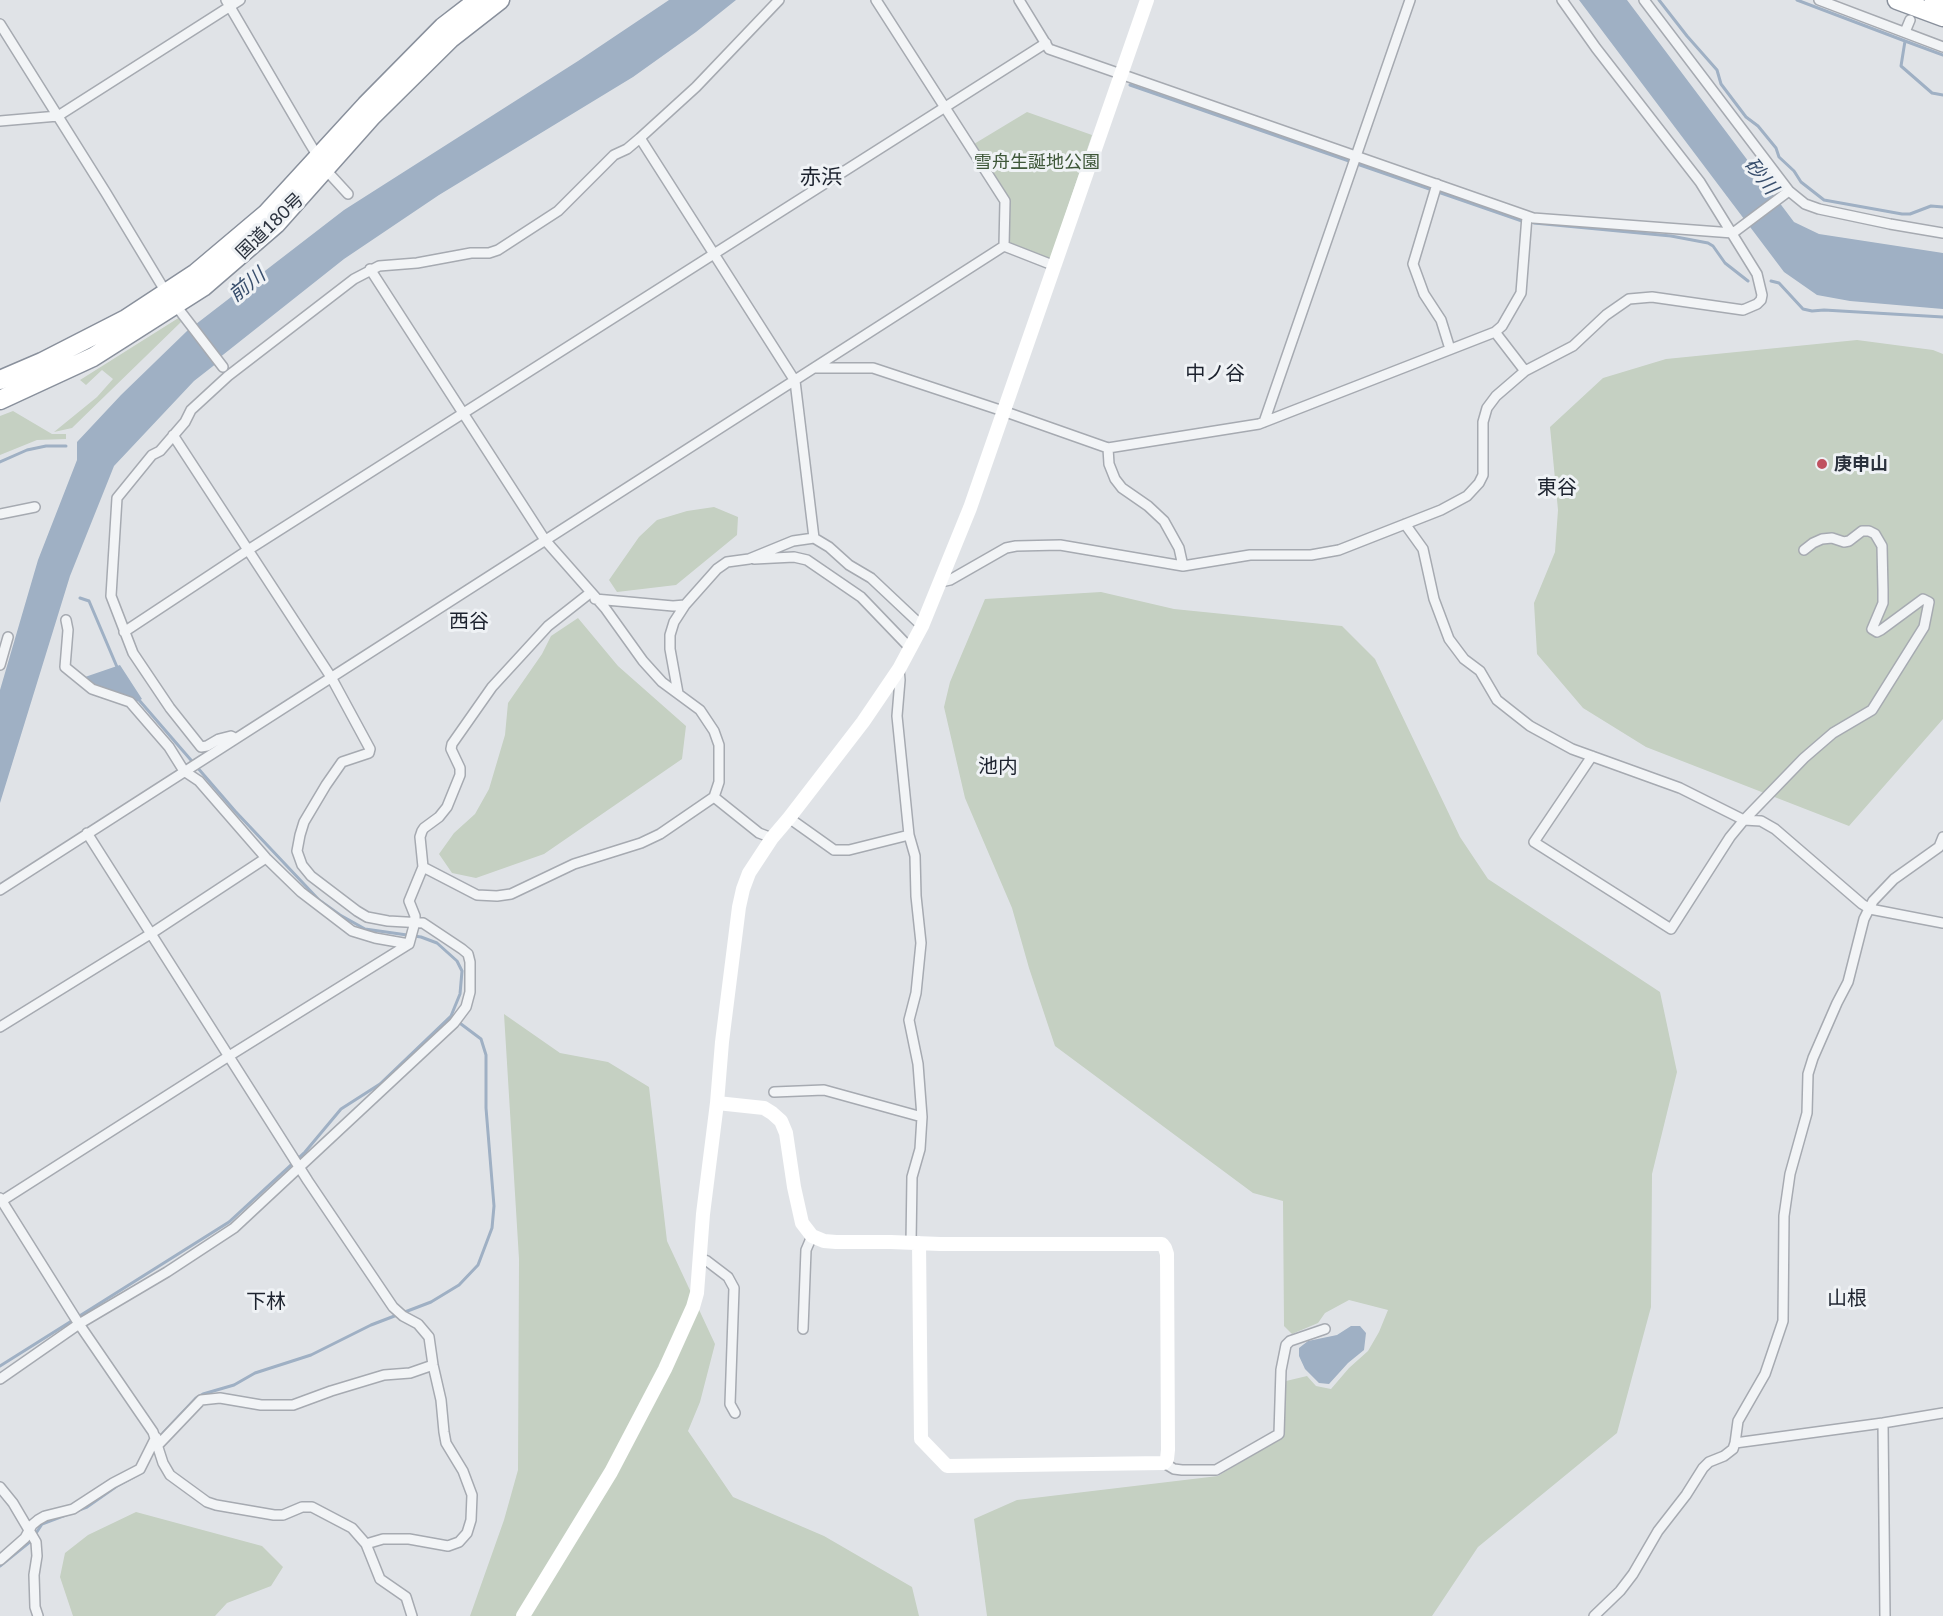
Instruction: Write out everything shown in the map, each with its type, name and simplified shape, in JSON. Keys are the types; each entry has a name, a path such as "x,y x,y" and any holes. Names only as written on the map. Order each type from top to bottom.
{"highway":[{"name":"国道180号","path":"323,163 366,105 443,27 478,0"},
{"name":"国道180号","path":"0,400 93,357 171,300 196,273 323,163 450,39 500,0"},
{"path":"1897,0 1943,18"},
{"path":"1935,0 1943,3"},
{"name":"国道180号","path":"0,380 42,362 126,319 171,300"}],"street":[{"path":"0,121 58,116 228,3 240,0"},
{"path":"234,738 231,736 219,739 201,747 133,653 110,591 116,503 152,455 160,451 185,422 191,410 228,375 314,308 370,269 379,266 417,263 471,252 498,250 558,211 614,155 627,149 696,87 779,0"},
{"path":"876,0 1005,201 1004,246"},
{"path":"1018,0 1049,49 1355,156 1435,189 1527,216 1735,231 1786,193"},
{"path":"523,1616 611,1472 665,1369 693,1307 697,1293 703,1214 722,1042 743,889 757,858 863,722 899,669 922,626 941,582 1004,411 1147,0"},
{"path":"1264,422 1410,0"},
{"path":"941,582 950,580 1006,548 1016,546 1060,544 1183,566 1250,555 1311,555 1339,550 1441,510 1474,490 1483,475 1482,431 1487,408 1496,396 1525,371 1564,352 1606,315 1629,299 1652,297 1743,310 1753,307 1761,300 1760,280 1735,231 1694,173 1596,48 1562,0"},
{"path":"1644,0 1786,193 1804,204 1819,209 1943,232"},
{"path":"1819,0 1943,47"},
{"path":"228,3 309,142 348,194"},
{"path":"1905,32 1910,20"},
{"path":"0,24 171,300 222,366"},
{"path":"124,632 248,550 1046,43"},
{"path":"640,138 795,381 814,538"},
{"path":"1435,189 1413,264 1424,294 1441,320 1450,349"},
{"path":"815,368 873,368 1108,448 1264,422 1495,332 1502,326 1521,292 1527,216"},
{"path":"1004,246 1055,266"},
{"path":"0,890 1004,246"},
{"path":"370,269 545,540 593,596 649,668 662,682 700,710 714,731 719,746 719,782 714,797 660,834 641,843 574,864 512,894 497,896 477,895 423,867"},
{"path":"1495,332 1525,371"},
{"path":"0,1379 77,1320 167,1272 234,1228 297,1163 456,1020 466,1007 470,992 470,962 468,954 462,949 423,923 414,926 367,917 311,876 302,865 297,851 304,822 342,762 369,753 370,749 331,677 173,435"},
{"path":"1108,448 1115,479 1122,488 1148,506 1164,521 1179,548 1183,566"},
{"path":"0,514 35,507"},
{"path":"1405,524 1423,549 1437,612 1449,639 1469,664 1480,670 1492,693 1505,708 1554,740 1680,788 1744,819 1761,821 1775,829 1870,909 1943,923"},
{"path":"1592,756 1534,842 1671,929 1744,819 1804,758 1833,733 1872,710 1921,635 1927,618 1929,602 1923,599 1881,630 1877,632 1872,629 1883,603 1884,590 1882,546 1875,534 1862,531 1844,542 1832,538 1822,539 1804,550"},
{"path":"749,559 793,541 814,538 829,547 849,565 871,578 922,626"},
{"path":"678,693 670,649 670,635 674,622 684,604 717,569 727,562 794,557 807,561 861,597 910,648"},
{"path":"412,1616 406,1597 380,1579 366,1544 352,1528 312,1507 302,1507 283,1515 274,1515 223,1507 207,1502 170,1475 163,1463 157,1441 1,1200 410,942 415,916 409,901 423,867 420,837 424,828 443,812 460,775 460,768 451,749 452,744 492,687 548,626 593,596 673,606 684,604"},
{"path":"66,620 68,630 65,667 92,690 130,702 169,747 191,766 199,781 266,858 301,892 352,931 375,938 410,942"},
{"path":"0,664 8,637"},
{"path":"899,669 897,716 909,835 915,856 921,943 916,993 909,1020 918,1064 922,1117 920,1149 912,1177 921,1439 947,1466 1164,1463 1174,1469 1216,1470 1279,1434 1281,1370 1286,1345 1290,1341 1325,1329"},
{"path":"714,797 759,833 772,838"},
{"path":"789,819 834,850 849,850 909,835"},
{"path":"87,833 297,1163 393,1307 418,1324 429,1337 441,1400 446,1443 463,1471 472,1495 471,1520 467,1533 459,1542 448,1546 409,1539 383,1539 366,1544"},
{"path":"1593,1616 1620,1591 1633,1574 1658,1531 1686,1495 1703,1468 1709,1462 1733,1449 1738,1421 1765,1374 1783,1321 1784,1216 1790,1174 1807,1113 1808,1074 1848,981 1863,919 1873,901 1894,879 1939,847 1943,837"},
{"path":"0,1027 152,933 266,858"},
{"path":"774,1092 824,1090 922,1117"},
{"path":"717,1103 764,1108 781,1121 786,1133 798,1211 802,1223 812,1236 836,1242 1162,1244 1167,1254 1168,1455 1164,1463"},
{"path":"803,1329 806,1250 812,1236"},
{"path":"700,1258 728,1277 734,1288 730,1404 735,1413"},
{"path":"38,1616 35,1607 34,1575 37,1556 32,1525 45,1516 73,1509 113,1483 140,1469 157,1441 201,1400 220,1398 261,1405 293,1405 384,1375 411,1373 433,1365"},
{"path":"1735,1443 1943,1413"},
{"path":"1884,1423 1885,1616"},
{"path":"0,1486 32,1535"},
{"path":"0,1560 25,1538 32,1535"}],"green space":[{"name":"雪舟生誕地公園","path":"1027,112 1092,135 1050,260 1008,243 1009,198 974,144"},
{"path":"180,317 181,322 72,428 54,432 97,397 113,379 102,370 86,385 80,380"},
{"path":"1857,340 1933,350 1943,354 1943,719 1849,826 1646,747 1583,708 1537,654 1534,603 1555,552 1558,510 1550,427 1603,378 1666,359"},
{"path":"13,411 52,434 66,434 66,439 37,440 0,455 0,416"},
{"path":"714,507 738,517 737,535 676,585 617,592 609,580 639,537 657,520 687,511"},
{"path":"1101,592 1174,609 1342,626 1375,659 1460,837 1488,879 1660,992 1677,1072 1652,1174 1651,1307 1617,1433 1478,1547 1432,1616 987,1616 974,1519 1017,1500 1218,1476 1282,1437 1286,1381 1307,1376 1316,1386 1331,1389 1368,1351 1388,1310 1349,1300 1325,1313 1318,1323 1292,1334 1284,1326 1283,1201 1253,1193 1055,1046 1012,908 965,798 944,707 950,682 985,599"},
{"path":"578,618 618,666 686,726 682,759 544,854 476,878 452,873 439,854 454,833 475,814 489,789 505,735 508,703 542,654 551,636"},
{"path":"504,1014 560,1053 608,1062 649,1087 667,1241 715,1344 700,1402 688,1431 733,1497 824,1536 912,1587 919,1616 470,1616 504,1520 518,1470 519,1259"},
{"path":"136,1512 262,1546 283,1567 271,1586 227,1603 215,1616 73,1616 60,1577 65,1553 88,1535"}],"water":[{"name":"前川","path":"669,0 736,0 633,77 439,195 344,259 219,358 217,363 194,381 114,466 70,576 0,803 0,690 38,560 77,460 77,442 121,395 187,331 344,210 578,61"},
{"path":"1579,0 1627,0 1794,222 1819,234 1943,253 1943,309 1850,301 1817,295 1784,272"},
{"path":"120,665 142,699 136,702 128,696 98,687 85,677"},
{"path":"1351,1326 1360,1326 1366,1333 1364,1350 1348,1363 1329,1384 1319,1383 1305,1369 1299,1356 1299,1348 1308,1341 1337,1335"}],"waterway":[{"path":"1659,0 1717,70 1721,84 1746,117 1758,126 1776,148 1779,157 1794,171 1801,182 1824,200 1902,214 1910,214 1931,206 1943,207"},
{"path":"1797,0 1905,41 1901,66 1932,93 1943,95"},
{"path":"1905,41 1943,55"},
{"path":"1130,85 1349,161"},
{"path":"1360,165 1522,221"},
{"path":"1534,223 1671,236 1708,243 1713,246 1725,263 1748,281"},
{"path":"1771,281 1779,283 1803,309 1812,311 1943,317"},
{"path":"0,462 27,450 46,446 66,446"},
{"path":"80,598 89,601 117,667"},
{"path":"0,1366 229,1222 305,1152 341,1109 380,1084 451,1016 460,994 462,971 457,961 437,943 421,937 365,929 319,900 235,811 139,700"},
{"path":"163,1433 196,1398 203,1394 234,1385 255,1373 311,1355 371,1325 431,1302 459,1285 478,1265 492,1228 494,1206 486,1108 486,1055 481,1039 457,1021"},
{"path":"0,1566 31,1541 42,1524 87,1507 117,1486 143,1472"}],"place":[{"name":"庚申山","path":"1822,464"}],"district":[{"name":"赤浜","path":"821,177"},
{"name":"中ノ谷","path":"1215,374"},
{"name":"東谷","path":"1557,488"},
{"name":"西谷","path":"469,622"},
{"name":"池内","path":"998,767"},
{"name":"山根","path":"1847,1299"},
{"name":"下林","path":"266,1302"}],"water label":[{"name":"砂川","path":"1761,176"}]}
